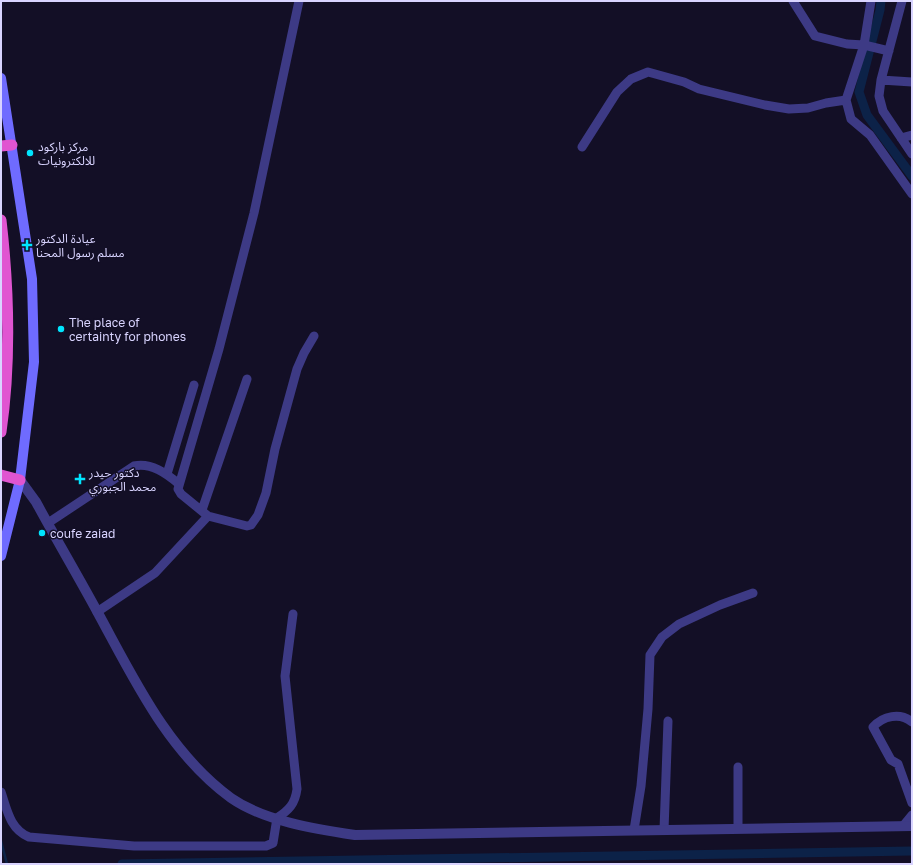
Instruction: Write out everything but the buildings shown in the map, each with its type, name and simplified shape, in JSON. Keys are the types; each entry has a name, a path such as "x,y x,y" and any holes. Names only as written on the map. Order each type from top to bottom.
{"highway":[{"path":"1,220 8,322 8,361 1,432"},
{"path":"1,475 20,480"}],"main road":[{"path":"1,78 7,146 32,286 34,362 20,480 1,556"}],"street":[{"path":"299,1 254,213 219,349 179,484 178,491 205,513 247,526 251,525 258,515 266,493 275,449 297,368 314,336"},
{"path":"793,1 815,36 847,44 864,45 889,51"},
{"path":"871,1 864,45 846,100 851,119 870,135 912,194"},
{"path":"902,1 881,80 879,96 883,111 912,154"},
{"path":"582,147 617,92 631,79 648,72 684,82 699,89 765,105 789,109 808,108 846,100"},
{"path":"881,80 912,82"},
{"path":"901,138 912,135"},
{"path":"98,612 155,573 205,513 247,379"},
{"path":"167,474 194,385"},
{"path":"48,523 134,466 145,465 167,474 179,484"},
{"path":"20,480 36,502 48,523 98,612 139,691 164,728 201,771 232,798 259,813 322,830 355,835 908,826 912,815"},
{"path":"634,830 643,763 650,655 662,637 679,624 720,605 753,593"},
{"path":"1,792 15,827 20,833 30,837 134,846 266,846 273,843 277,818 289,810 295,800 296,789 285,676 293,614"},
{"path":"912,722 903,716 892,717 880,720 873,727 891,760 898,764 912,803"},
{"path":"664,830 668,722"},
{"path":"738,767 738,828"}],"waterway":[{"path":"881,1 859,92 867,115 912,176"},
{"path":"1,841 7,864"},
{"path":"122,864 912,851"}],"place":[{"name":"مركز باركود للالكترونيات","path":"30,153"},
{"name":"عيادة الدكتور مسلم رسول المحنا","path":"27,245"},
{"name":"The place of certainty for phones","path":"61,329"},
{"name":"دكتور حيدر محمد الجبوري","path":"80,479"},
{"name":"coufe zaiad","path":"42,533"}]}
